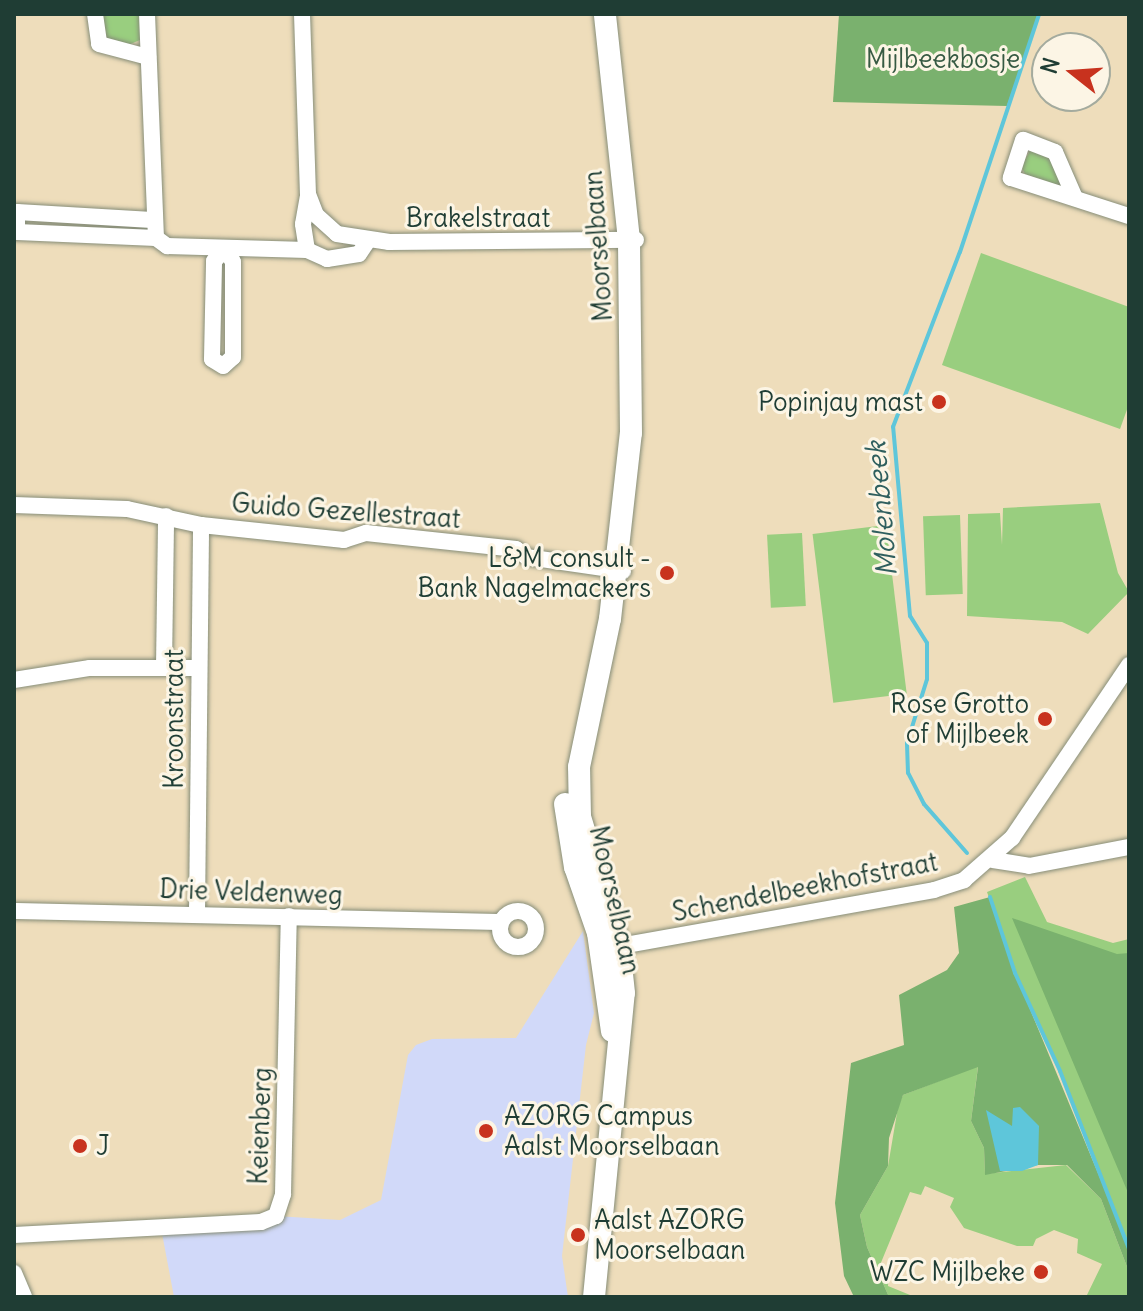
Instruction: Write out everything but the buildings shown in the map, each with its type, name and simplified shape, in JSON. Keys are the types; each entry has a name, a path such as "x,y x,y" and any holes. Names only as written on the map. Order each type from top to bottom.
{"main road":[{"name":"Moorselbaan","path":"594,1297 625,1025 580,817 579,795 583,732 605,617 620,570 631,433 632,240 605,14"},
{"name":"Moorselbaan","path":"582,1297 612,1025 610,948"}],"street":[{"path":"95,14 99,44 148,57"},
{"path":"147,14 152,220 156,238"},
{"name":"Brakelstraat","path":"302,14 308,194 303,224 307,250 327,259 345,259 359,254 367,242"},
{"name":"Brakelstraat","path":"308,194 327,227 367,242 632,240"},
{"path":"1075,198 1129,216"},
{"path":"152,220 17,212 17,232 156,238 167,246 307,250"},
{"path":"225,249 233,262 233,357 223,366 212,359 214,261 225,249"},
{"name":"Guido Gezellestraat","path":"14,505 61,503 166,516 201,525 344,540 381,535 516,549 527,557 620,570"},
{"name":"Kroonstraat","path":"164,667 166,516"},
{"name":"Kroonstraat","path":"197,914 201,525"},
{"path":"1129,665 993,860 1029,866 1129,847"},
{"path":"14,680 90,668 198,668"},
{"name":"Schendelbeekhofstraat","path":"610,948 934,890 964,880 993,860"},
{"name":"Drie Veldenweg","path":"14,911 289,916 496,926"},
{"name":"Keienberg","path":"14,1235 261,1222 276,1216 283,1194 289,916"},
{"path":"14,1273 24,1297"}],"shaded area":[{"name":"AZORG Campus Aalst Moorselbaan","path":"583,931 594,1013 586,1045 562,1256 568,1297 174,1297 161,1228 276,1216 340,1220 381,1200 408,1055 416,1045 432,1039 516,1038"}],"green space":[{"path":"102,14 141,14 140,40 128,45 107,39"},
{"name":"Mijlbeekbosje","path":"839,14 1039,14 1007,106 833,102"},
{"path":"1030,151 1049,154 1066,190 1025,174 1021,166"},
{"path":"981,253 1129,307 1129,404 1120,429 942,365"},
{"path":"1100,503 1118,573 1129,592 1088,634 1062,622 967,616 968,514 1000,513 1002,545 1003,508"},
{"path":"960,515 963,594 926,595 923,516"},
{"path":"886,525 907,694 833,703 813,534"},
{"path":"802,533 806,606 771,608 767,535"},
{"path":"1025,877 1047,922 1113,943 1129,939 1129,1249 1060,1071 1015,973 987,892"},
{"path":"990,897 1015,973 1129,1248 1129,1272 1101,1199 1067,1165 1038,1165 985,1175 984,1148 971,1121 978,1067 903,1095 889,1138 888,1166 860,1215 867,1247 889,1297 854,1297 844,1276 835,1203 851,1063 904,1045 899,995 947,970 959,953 954,907"},
{"path":"1012,918 1117,954 1129,953 1129,1195"},
{"path":"978,1066 971,1121 984,1148 985,1174 1066,1165 1101,1199 1129,1272 1129,1297 1086,1297 1102,1264 1077,1253 1078,1239 1054,1230 1036,1239 1033,1246 1017,1246 964,1228 950,1207 954,1198 925,1186 921,1195 910,1192 880,1265 889,1269 888,1286 915,1297 889,1297 867,1247 860,1215 888,1166 898,1107 903,1095"}],"water":[{"path":"1020,1107 1039,1126 1038,1165 1022,1171 1000,1171 986,1110 1012,1126 1013,1108"}],"waterway":[{"name":"Molenbeek","path":"967,853 924,804 908,773 907,743 927,679 927,643 910,616 893,427 960,252 1039,14"},
{"name":"Molenbeek","path":"990,897 1015,973 1060,1071 1129,1249"}],"place":[{"name":"Popinjay mast","path":"939,402"},
{"name":"L&M consult - Bank Nagelmackers","path":"667,573"},
{"name":"Rose Grotto of Mijlbeek","path":"1045,719"},
{"name":"AZORG Campus Aalst Moorselbaan","path":"486,1131"},
{"name":"J","path":"80,1146"},
{"name":"Aalst AZORG Moorselbaan","path":"578,1235"},
{"name":"WZC Mijlbeke","path":"1041,1272"}]}
